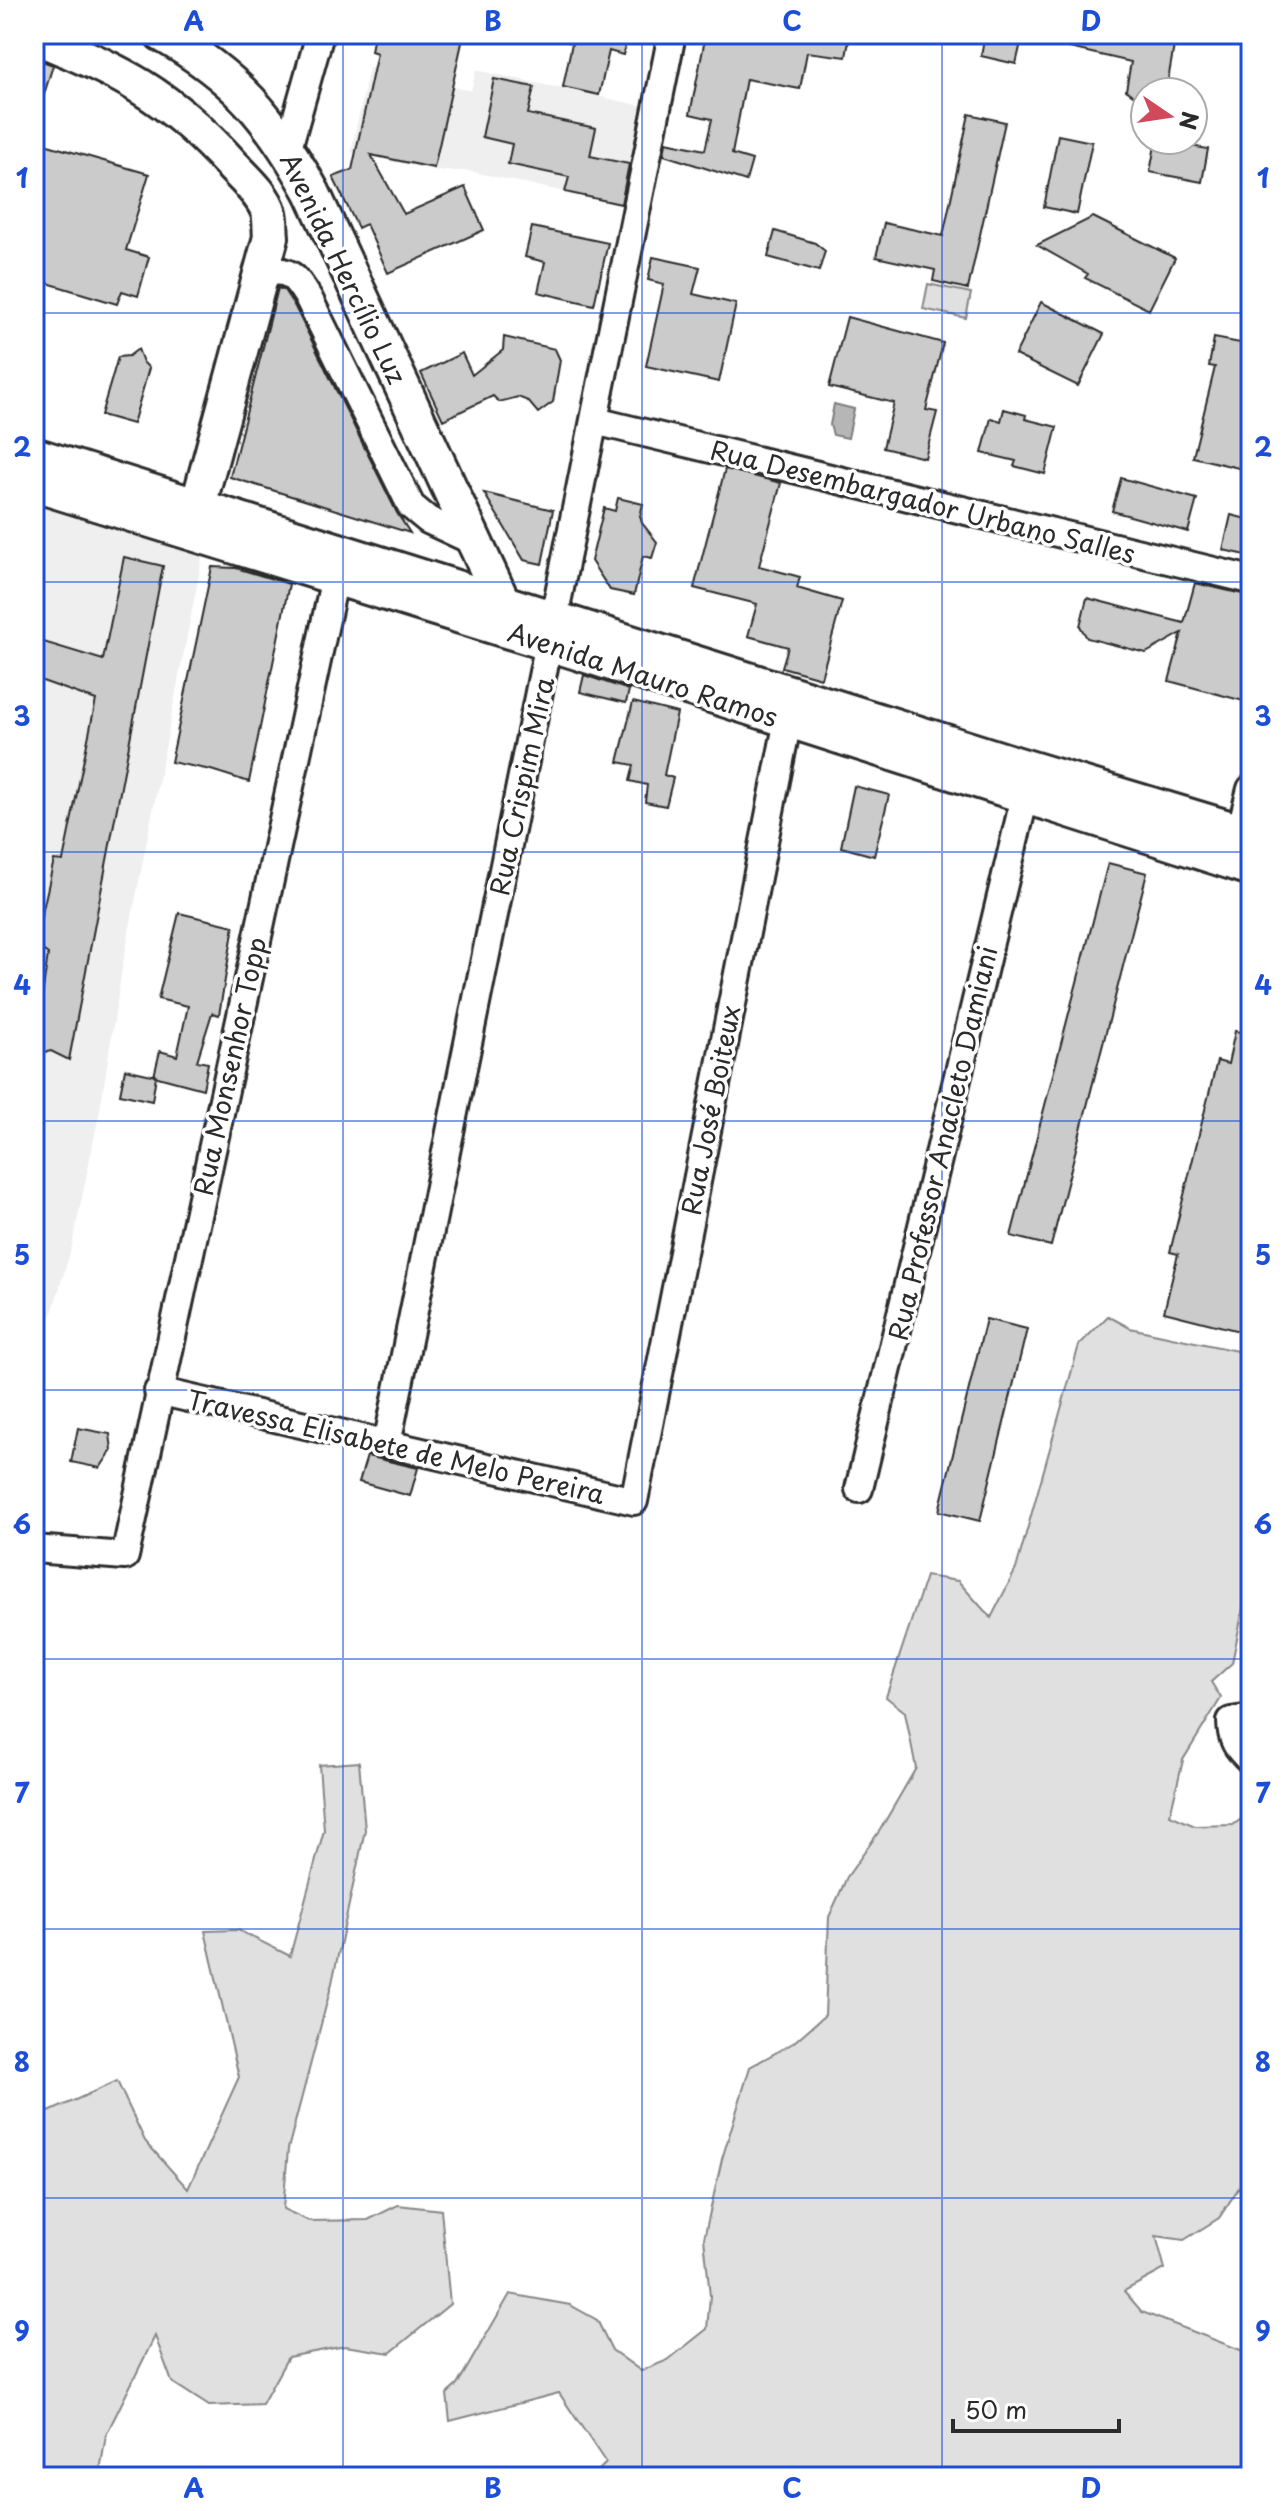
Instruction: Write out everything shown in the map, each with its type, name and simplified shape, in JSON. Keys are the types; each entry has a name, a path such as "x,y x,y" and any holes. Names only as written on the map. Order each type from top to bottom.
{"main road":[{"name":"Avenida Hercílio Luz","path":"162,34 194,53 237,87 257,107 288,148 312,192 475,542 491,612"},
{"name":"Avenida Hercílio Luz","path":"34,36 102,63 150,90 204,134 258,194"},
{"path":"194,519 271,237 269,212 258,194 265,192 279,174 288,148"},
{"path":"271,237 302,232 335,244"},
{"name":"Avenida Mauro Ramos","path":"34,455 335,577 491,612"},
{"name":"Avenida Mauro Ramos","path":"34,484 194,519 553,631 986,755 1244,849"},
{"name":"Avenida Mauro Ramos","path":"553,631 788,720 1025,796 1244,849"}],"street":[{"path":"288,148 320,34"},
{"name":"Rua Crispim Mira","path":"387,1444 672,34"},
{"name":"Avenida Hercílio Luz","path":"261,274 283,271 295,278 411,506 428,520 475,542"},
{"name":"Rua Desembargador Urbano Salles","path":"595,421 1251,580"},
{"name":"Rua Monsenhor Topp","path":"34,1549 125,1556 335,577"},
{"name":"Rua José Boiteux","path":"634,1501 788,720"},
{"path":"1244,849 1251,789"},
{"name":"Rua Professor Anacleto Damiani","path":"859,1489 1025,796"},
{"name":"Travessa Elisabete de Melo Pereira","path":"158,1391 634,1501"},
{"path":"1251,1718 1231,1721 1233,1741 1251,1761"}],"shaded area":[{"path":"369,68 471,91 476,70 643,106 631,164 574,152 565,192 469,171 436,171 351,152"},
{"path":"928,284 971,293 966,318 923,309"},
{"path":"834,404 854,409 848,438 833,435 830,425"},
{"path":"34,503 130,532 204,549 123,963 100,1110 72,1246 39,1357 34,1356"},
{"path":"1108,1316 1130,1328 1251,1354 1251,1536 1248,1546 1251,1549 1251,1590 1245,1599 1232,1663 1211,1682 1221,1698 1183,1760 1170,1815 1195,1826 1233,1825 1251,1812 1251,2185 1240,2186 1219,2218 1184,2240 1156,2236 1165,2269 1124,2291 1142,2312 1251,2354 1251,2477 592,2477 606,2463 559,2393 450,2421 447,2394 457,2385 510,2294 570,2305 597,2320 612,2350 641,2371 668,2360 707,2329 710,2296 704,2238 722,2159 750,2067 793,2043 825,2015 829,1917 847,1877 880,1830 916,1768 905,1712 886,1697 926,1576 958,1581 991,1618 1016,1569 1079,1345"},
{"path":"359,1762 365,1830 332,1983 288,2149 283,2209 309,2221 368,2220 398,2205 441,2210 450,2304 390,2353 345,2346 288,2357 262,2404 209,2406 172,2382 155,2336 106,2435 99,2477 34,2477 34,2116 117,2081 145,2141 188,2189 239,2077 205,1931 238,1930 290,1956 324,1830 319,1765"}],"building":[{"path":"374,34 442,34 463,38 434,168 371,155 404,214 465,187 484,230 388,273 366,224 358,228 333,177 352,170 377,53 371,51"},
{"path":"565,34 628,34 623,55 609,51 599,95 563,87 572,43 564,41"},
{"path":"706,34 810,34 849,41 846,57 807,52 800,89 746,79 732,154 752,160 746,181 664,155 666,142 705,150 712,119 690,114"},
{"path":"985,34 1023,34 1016,64 981,56"},
{"path":"1040,34 1176,34 1169,76 1129,76 1129,92 1126,90 1131,62 1039,41"},
{"path":"34,58 53,65 38,114 34,113"},
{"path":"494,79 534,87 528,114 596,128 590,156 629,164 621,204 565,192 569,177 508,164 512,144 482,137"},
{"path":"969,114 1005,122 968,289 933,281 935,270 876,257 884,223 943,236"},
{"path":"1058,135 1092,142 1077,214 1044,207"},
{"path":"34,141 149,174 126,250 149,257 138,296 122,291 117,304 34,279"},
{"path":"1153,156 1207,156 1202,182 1150,172"},
{"path":"1093,217 1175,258 1149,310 1085,278 1088,274 1037,245"},
{"path":"532,227 608,243 594,305 538,292 545,262 525,257"},
{"path":"775,231 815,243 825,251 819,271 768,257"},
{"path":"653,257 700,267 693,294 736,304 719,382 646,366 664,284 648,280"},
{"path":"278,288 284,290 295,307 397,513 410,533 230,477"},
{"path":"1041,302 1104,334 1078,386 1015,355"},
{"path":"847,317 943,343 926,410 937,412 925,458 883,448 894,403 829,387"},
{"path":"504,337 555,349 560,360 553,402 538,413 528,401 518,397 499,402 493,396 443,420 421,373 462,353 472,375 503,350"},
{"path":"1214,338 1251,345 1251,471 1193,457 1215,367 1209,366"},
{"path":"138,349 149,368 133,424 101,415 118,357 129,356"},
{"path":"1004,409 1026,415 1025,419 1057,427 1045,474 1014,466 1016,461 982,453 991,418 1001,421"},
{"path":"725,469 781,483 759,566 800,577 797,588 842,601 821,678 782,667 788,647 748,636 757,604 694,588"},
{"path":"1121,478 1197,499 1188,532 1112,511"},
{"path":"484,493 553,510 542,564 524,560"},
{"path":"618,498 643,504 642,523 657,542 652,558 643,556 634,595 610,590 591,561 604,508 615,511"},
{"path":"1231,515 1251,520 1251,556 1223,550"},
{"path":"124,557 163,566 69,1060 51,1051 34,1055 48,954 35,945 54,860 63,861 96,700 34,678 34,639 103,660"},
{"path":"212,567 236,568 289,584 249,782 171,762"},
{"path":"1195,583 1251,596 1251,703 1169,681 1182,633 1146,653 1087,638 1080,626 1087,598 1184,623"},
{"path":"584,675 629,690 626,703 580,692"},
{"path":"633,702 677,713 664,775 673,778 666,806 645,802 647,785 630,781 634,765 618,762"},
{"path":"854,786 889,795 874,856 841,847"},
{"path":"1108,863 1147,873 1051,1246 1011,1236"},
{"path":"179,913 234,926 219,1015 212,1013 197,1061 208,1063 203,1089 154,1076 160,1051 177,1056 188,1006 158,999"},
{"path":"1235,1031 1251,1034 1251,1334 1164,1312 1178,1254 1170,1252 1217,1061 1228,1064"},
{"path":"125,1069 156,1076 152,1101 120,1094"},
{"path":"986,1319 1027,1329 980,1521 939,1511"},
{"path":"78,1428 110,1434 112,1450 100,1468 71,1462"},
{"path":"367,1456 418,1468 410,1496 359,1482"}]}
